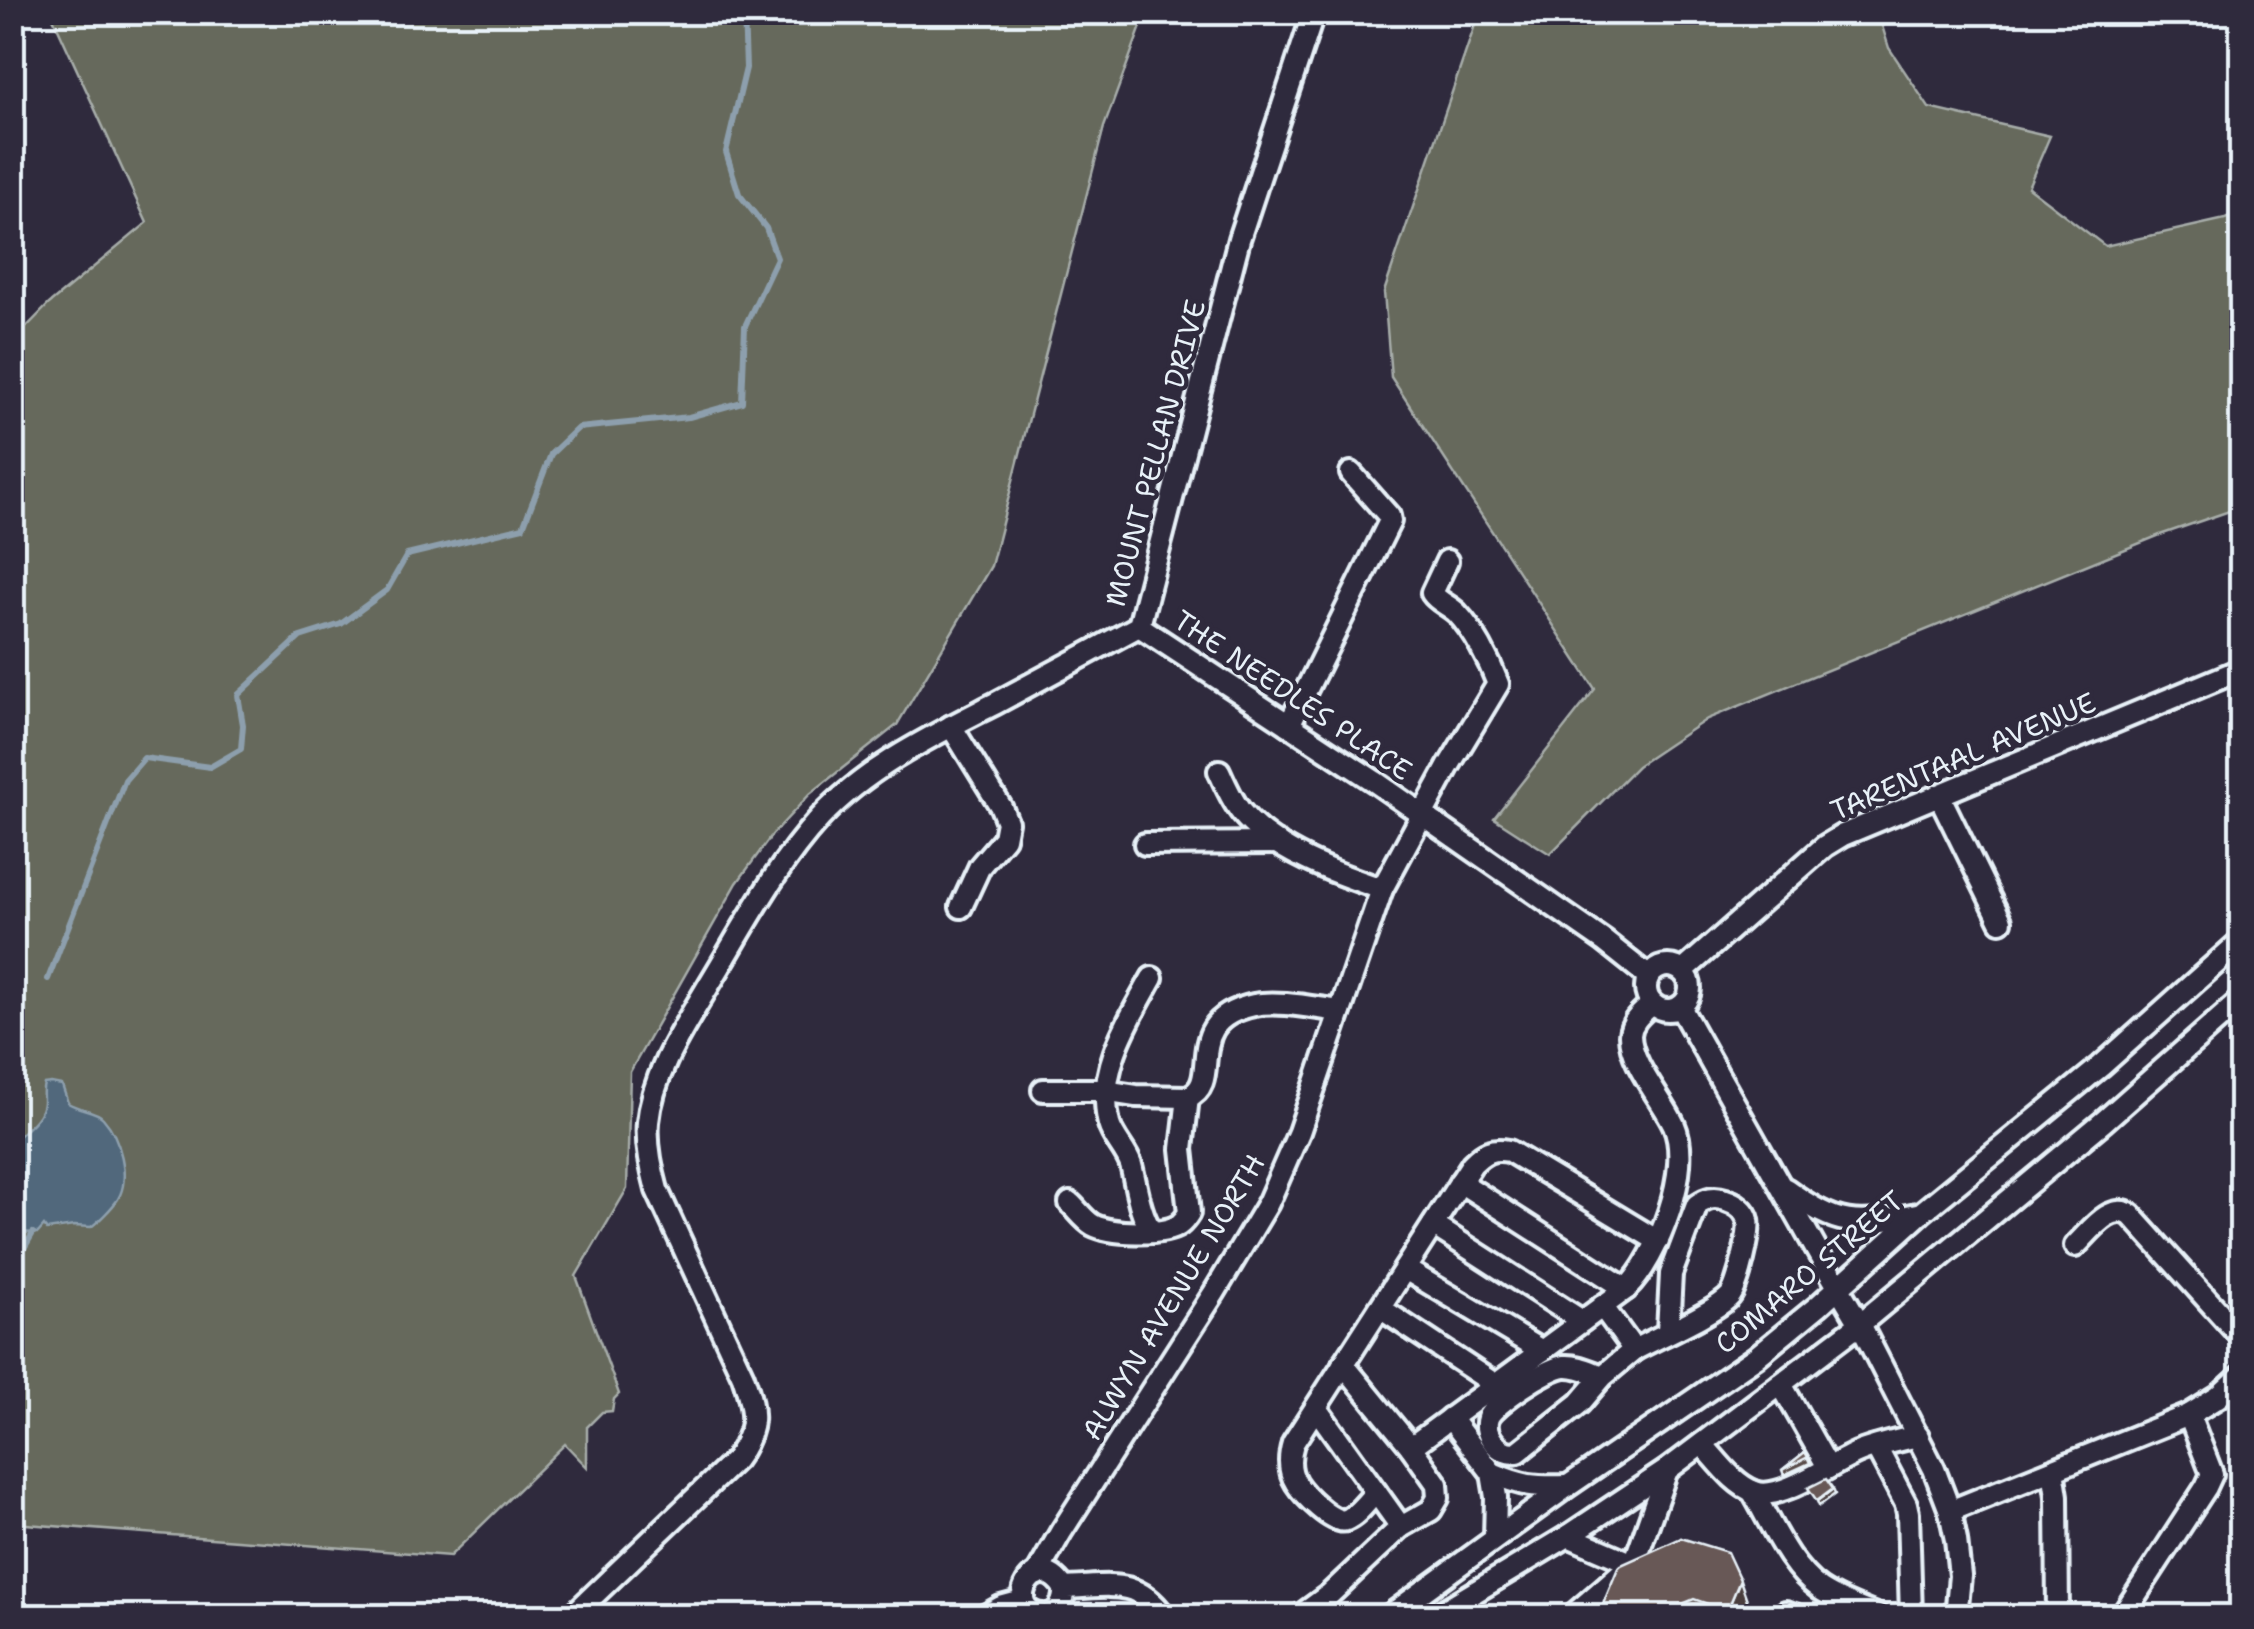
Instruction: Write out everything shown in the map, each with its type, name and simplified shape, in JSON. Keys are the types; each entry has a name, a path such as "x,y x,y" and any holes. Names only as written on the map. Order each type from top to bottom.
{"street":[{"name":"MOUNT PELLAN DRIVE","path":"572,1616 735,1460 746,1445 753,1422 752,1402 743,1376 656,1190 648,1122 666,1063 786,858 821,817 864,780 951,726 1139,626 1239,239 1314,12"},
{"path":"1289,725 1390,521 1351,473"},
{"name":"ALWYN AVENUE NORTH","path":"1037,1574 1268,1203 1299,1132 1382,889 1419,812 1498,684 1455,611 1434,598 1432,593 1447,561"},
{"name":"THE NEEDLES PLACE","path":"1139,626 1419,812 1604,940 1648,976"},
{"name":"TARENTAAL AVENUE","path":"1684,972 1825,846 1863,826 2242,669"},
{"path":"951,726 1007,822 1004,838 980,866 962,906"},
{"path":"1220,771 1239,809 1261,832 1328,871 1382,889"},
{"path":"1939,794 2001,920"},
{"path":"1145,844 1280,843"},
{"name":"COMARO STREET","path":"1388,1616 1756,1357 1921,1213 2101,1066 2242,940"},
{"path":"1665,965 1675,966 1689,980 1687,1000 1680,1007 1660,1009 1646,996 1648,976 1665,965"},
{"path":"1152,978 1126,1024 1106,1092 1110,1130 1129,1159 1152,1232"},
{"path":"1436,1616 1667,1470 1860,1324 2103,1122 2242,998"},
{"path":"1043,1090 1194,1096 1201,1086 1213,1028 1230,1012 1257,1004 1340,1011"},
{"path":"1412,1448 1626,1289 1640,1274 1658,1241 1680,1171 1680,1150 1676,1128 1634,1053 1630,1036 1636,1019 1652,1004"},
{"path":"1680,1007 1860,1324 1934,1468 1950,1511 1960,1576 1956,1616"},
{"path":"1070,1202 1092,1224 1114,1231 1152,1232 1182,1224 1189,1213 1182,1149 1188,1097"},
{"path":"1376,1492 1347,1520 1330,1518 1296,1483 1290,1466 1293,1443 1460,1182 1484,1153 1495,1149 1509,1151 1658,1241"},
{"path":"1460,1182 1626,1289"},
{"path":"1780,1184 1817,1210 1848,1222 1878,1222 1921,1213"},
{"path":"1603,1376 1571,1366 1553,1368 1490,1414 1486,1423 1488,1434 1504,1452 1518,1452 1580,1403 1603,1376 1634,1350 1728,1298 1734,1290 1749,1232 1748,1219 1733,1202 1716,1197 1697,1205 1671,1274 1668,1331"},
{"path":"2075,1246 2116,1210 2132,1214 2242,1338"},
{"path":"1433,1225 1582,1321"},
{"path":"1405,1269 1542,1351"},
{"path":"1602,1306 1634,1350"},
{"path":"1380,1308 1496,1385"},
{"path":"1300,1616 1330,1594 1401,1527 1431,1510 1438,1498 1437,1484 1412,1448 1344,1364"},
{"path":"1950,1511 2189,1415 2218,1397 2242,1375"},
{"path":"1781,1384 1828,1466"},
{"path":"1316,1408 1401,1527"},
{"path":"2122,1616 2212,1474 2189,1415"},
{"path":"1450,1418 1492,1473 1515,1484 1568,1486"},
{"path":"1752,1491 1768,1494 1783,1490 1876,1446 1918,1436"},
{"path":"1702,1444 1752,1491 1793,1560 1816,1587 1878,1616"},
{"path":"1876,1446 1908,1513 1910,1616"},
{"path":"1572,1616 1633,1562 1667,1470"},
{"path":"2053,1470 2058,1616"},
{"path":"1492,1473 1495,1538"},
{"path":"1568,1536 1633,1562"},
{"path":"986,1616 1001,1607 1050,1614 1060,1608 1064,1598 1058,1578 1048,1573 1028,1580 1023,1590 1034,1611"},
{"path":"1064,1588 1127,1587 1141,1592 1157,1614"}],"green space":[{"path":"51,13 1146,13 1104,127 991,566 897,725 810,794 772,835 737,883 630,1072 627,1189 576,1276 619,1394 612,1411 602,1412 587,1427 587,1467 565,1444 450,1556 13,1523 13,341 49,304 147,223"},
{"path":"1479,13 1878,13 1889,48 1929,108 2050,136 2028,187 2105,246 2241,213 2241,507 2160,535 1707,719 1637,766 1550,854 1494,818 1595,689 1391,377 1384,292"}],"water":[{"path":"44,1084 62,1085 68,1103 100,1115 109,1126 122,1157 122,1190 113,1206 91,1227 47,1230 44,1226 38,1233 13,1232 13,1141 36,1118 42,1107"}],"building":[{"path":"1805,1452 1808,1457 1782,1470"},
{"path":"1826,1479 1833,1489 1817,1501 1808,1488"},
{"path":"1681,1538 1727,1552 1740,1580 1727,1611 1694,1599 1675,1607 1671,1616 1598,1616 1621,1565"}],"waterway":[{"path":"48,979 125,780 144,758 210,767 241,749 243,725 238,695 300,637 341,624 387,590 407,555 523,527 551,454 578,428 689,417 742,402 745,326 777,258 766,228 739,194 726,152 746,68 744,12"},
{"path":"12,1269 33,1233"},
{"path":"12,1312 12,1318"}]}
